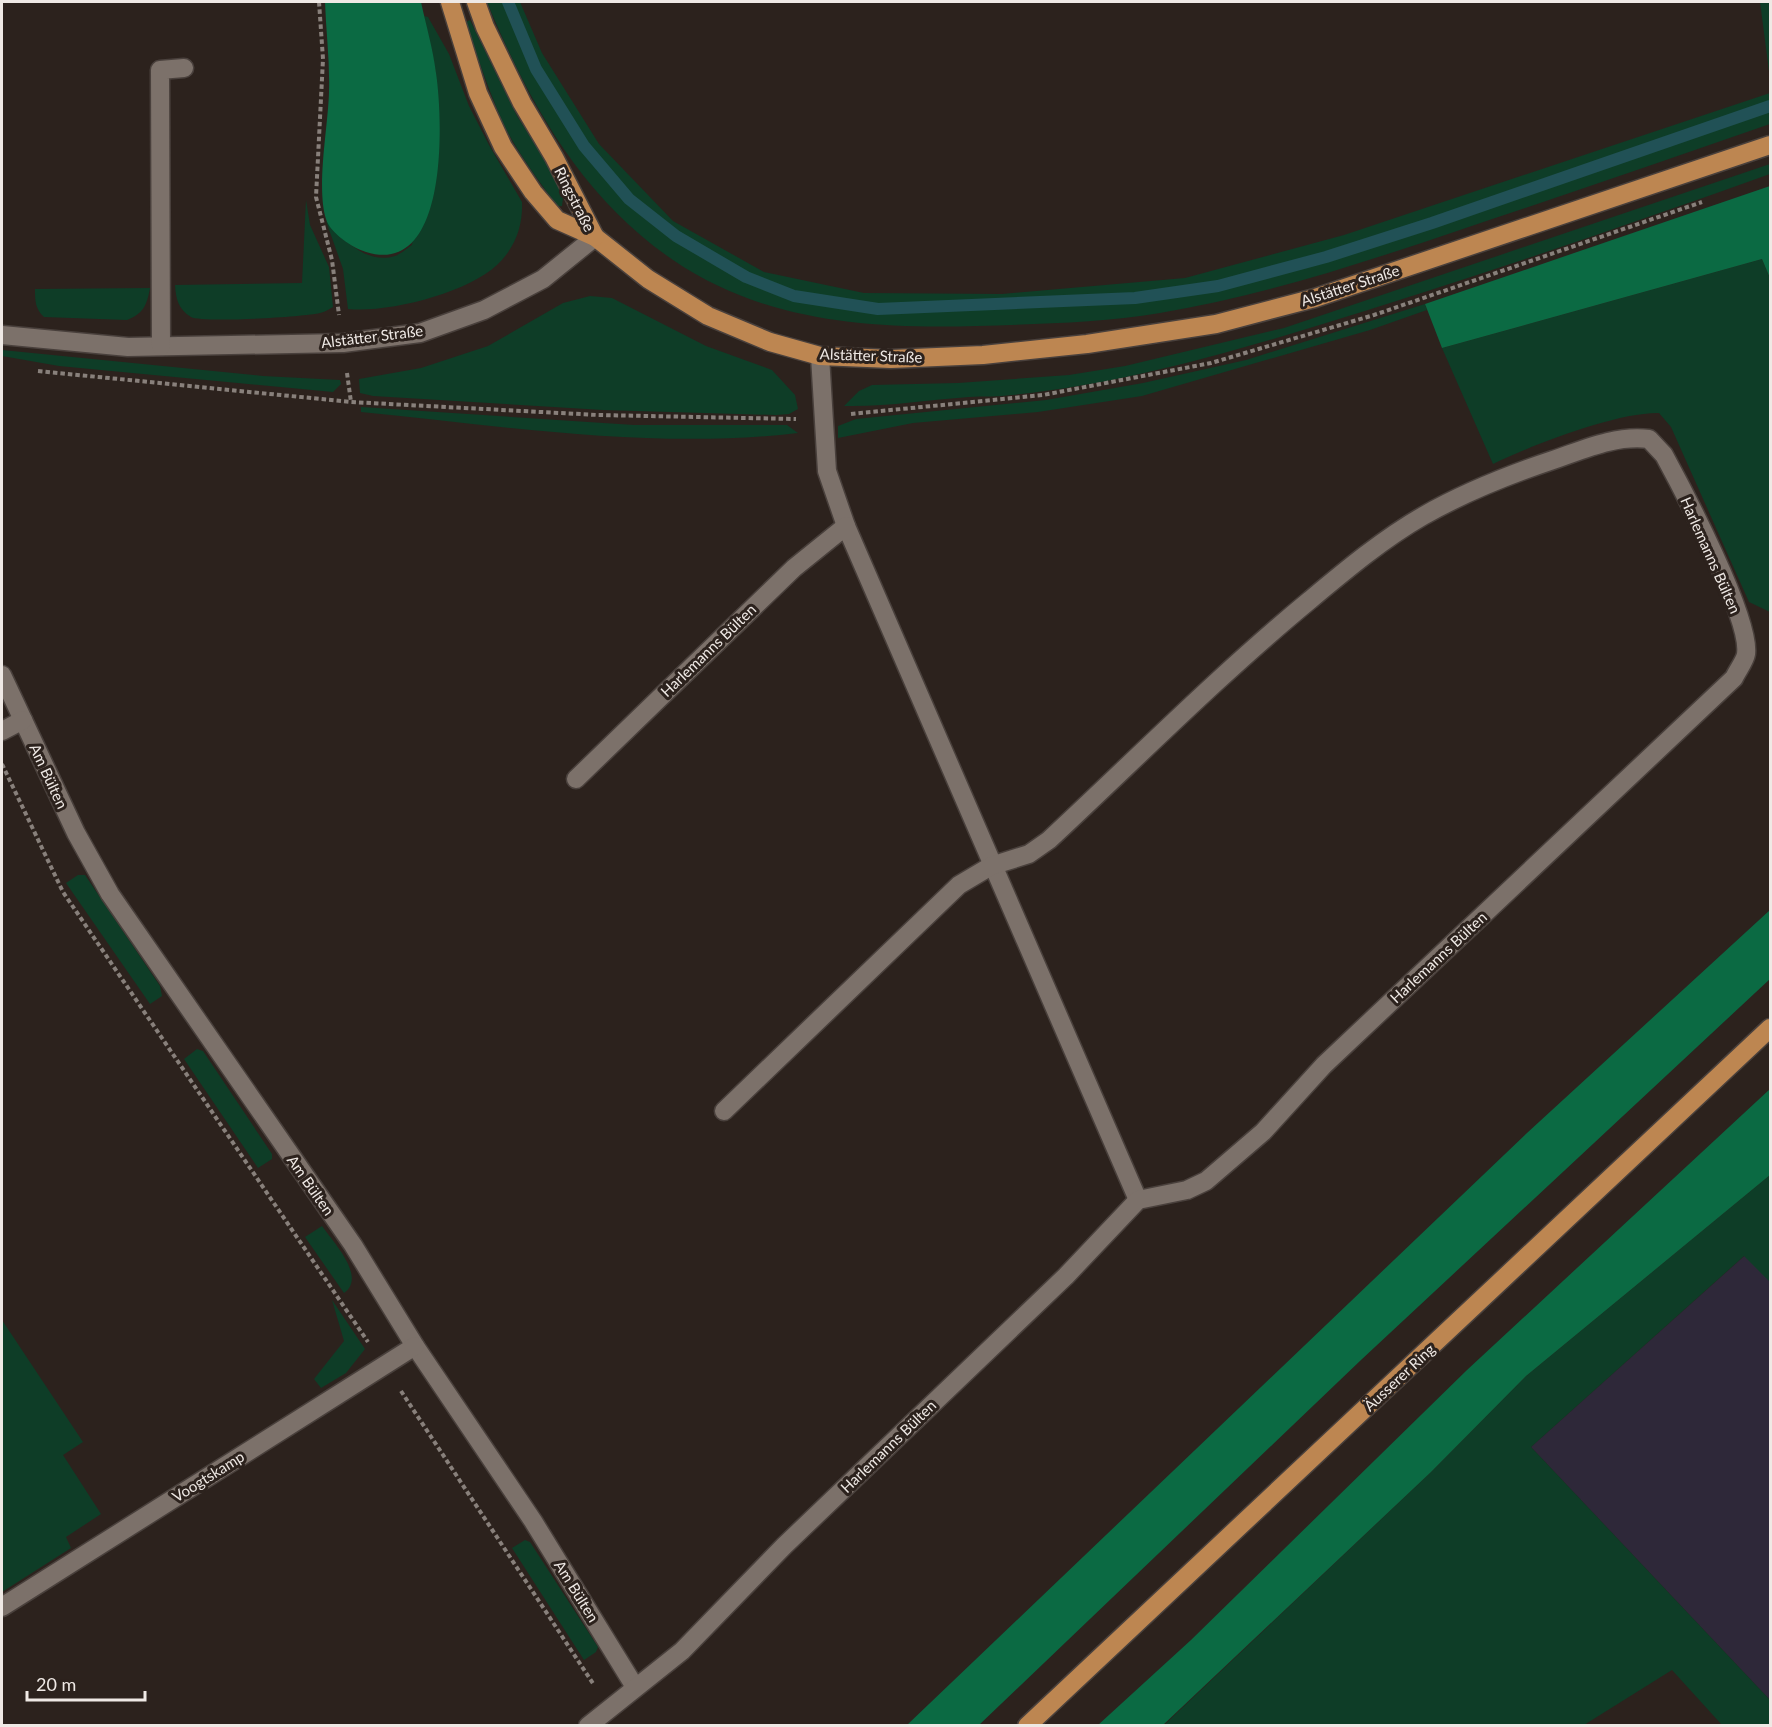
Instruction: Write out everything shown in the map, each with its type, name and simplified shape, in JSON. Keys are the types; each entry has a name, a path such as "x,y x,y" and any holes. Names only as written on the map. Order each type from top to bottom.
{"main road":[{"name":"Ringstraße","path":"450,2 478,93 503,147 533,192 557,220 595,237"},
{"name":"Ringstraße","path":"476,2 485,27 522,103 554,157 595,237"},
{"name":"Alstätter Straße","path":"595,237 648,279 708,316 770,342 820,356 891,359 983,354 1087,344 1216,324 1315,298 1770,145"},
{"name":"Äusserer Ring","path":"1027,1725 1770,1028"}],"street":[{"path":"161,346 160,70 184,68"},
{"name":"Alstätter Straße","path":"2,335 128,347 343,343 420,333 484,310 543,279 595,237"},
{"path":"820,356 827,471 846,526 991,866 1138,1200"},
{"name":"Harlemanns Bülten","path":"588,1725 682,1651 784,1546 1066,1276 1138,1200 1187,1190 1206,1181 1263,1132 1324,1065 1734,678 1746,655 1743,627 1731,595 1664,455 1649,439 1630,437 1611,440 1517,472 1462,495 1421,517 1354,563 1265,637 1049,840 1029,854 991,866 959,885 724,1111"},
{"name":"Harlemanns Bülten","path":"576,779 794,568 846,526"},
{"name":"Am Bülten","path":"2,675 76,833 110,894 352,1245 415,1346 533,1521 635,1687"},
{"path":"2,731 23,720"},
{"name":"Voogtskamp","path":"2,1607 415,1346"}],"path":[{"path":"319,2 323,59 316,197 332,260 351,402"},
{"path":"2,764 63,892 384,1366 610,1708"}],"shaded area":[{"path":"1770,1233 1770,1700 1531,1447"}],"green space":[{"path":"325,2 421,2 436,73 440,124 439,157 435,190 426,219 413,242 393,254 366,252 355,247 337,235 326,219 322,191 329,81"},
{"path":"487,2 520,2 542,53 599,144 673,221 764,272 864,293 1002,294 1185,278 1344,235 1770,93 1770,124 1384,255 1236,298 1160,313 1092,321 937,327 858,323 781,309 744,297 708,281 673,260 640,235 611,207 561,145 521,76"},
{"path":"1760,2 1770,2 1770,79"},
{"path":"424,16 428,17 449,54 469,106 522,202 517,236 509,251 497,265 467,284 427,299 405,304 384,308 348,309 343,269 326,221 356,249 374,257 395,256 412,245 436,73"},
{"path":"470,20 517,116 551,169 563,198 562,206 557,206 506,129 466,25 466,22"},
{"path":"1770,164 1770,174 1600,234 1371,309 1202,359 1126,377 1007,396 844,406 859,391 872,385 958,383 1069,375 1125,366 1284,328"},
{"path":"1770,186 1770,278 1762,259 1442,348 1425,304"},
{"path":"306,200 310,225 329,267 333,307 322,313 275,318 199,319 183,311 177,299 175,285 302,283"},
{"path":"1762,259 1770,278 1770,612 1749,602 1671,427 1659,413 1621,418 1575,431 1493,464 1442,348"},
{"path":"150,288 143,308 137,315 127,320 44,317 35,301 35,289"},
{"path":"590,296 612,298 706,346 772,370 795,395 798,409 789,414 776,415 603,410 373,396 360,393 359,379 421,368 488,346 563,303"},
{"path":"1425,304 1427,310 1370,330 1142,396 1038,412 913,423 838,438 838,426 856,419 1046,400 1143,383 1246,360"},
{"path":"2,350 263,376 340,380 341,384 333,392 59,366 2,356"},
{"path":"361,407 634,425 787,425 798,433 744,438 634,438 361,412"},
{"path":"78,875 85,875 160,986 162,996 150,1004 66,883"},
{"path":"1770,910 1770,979 1361,1360 979,1725 907,1725 1527,1133"},
{"path":"197,1049 203,1051 272,1154 272,1159 258,1168 184,1059"},
{"path":"1770,1089 1770,1175 1526,1376 1431,1472 1163,1725 1098,1725 1191,1640 1467,1370"},
{"path":"1770,1175 1770,1282 1744,1256 1531,1447 1770,1700 1770,1725 1722,1725 1672,1670 1584,1725 1163,1726 1431,1472 1526,1376"},
{"path":"322,1226 340,1250 350,1269 352,1278 350,1286 344,1293 305,1237"},
{"path":"332,1300 365,1349 346,1373 321,1388 314,1379 344,1341"},
{"path":"2,1320 83,1442 63,1455 101,1514 66,1537 71,1548 2,1592"},
{"path":"525,1540 530,1542 598,1647 596,1652 584,1660 512,1548"}],"waterway":[{"path":"508,2 536,69 584,146 629,199 676,236 746,277 794,296 878,309 1135,298 1218,286 1326,257 1432,223 1770,106"}]}
